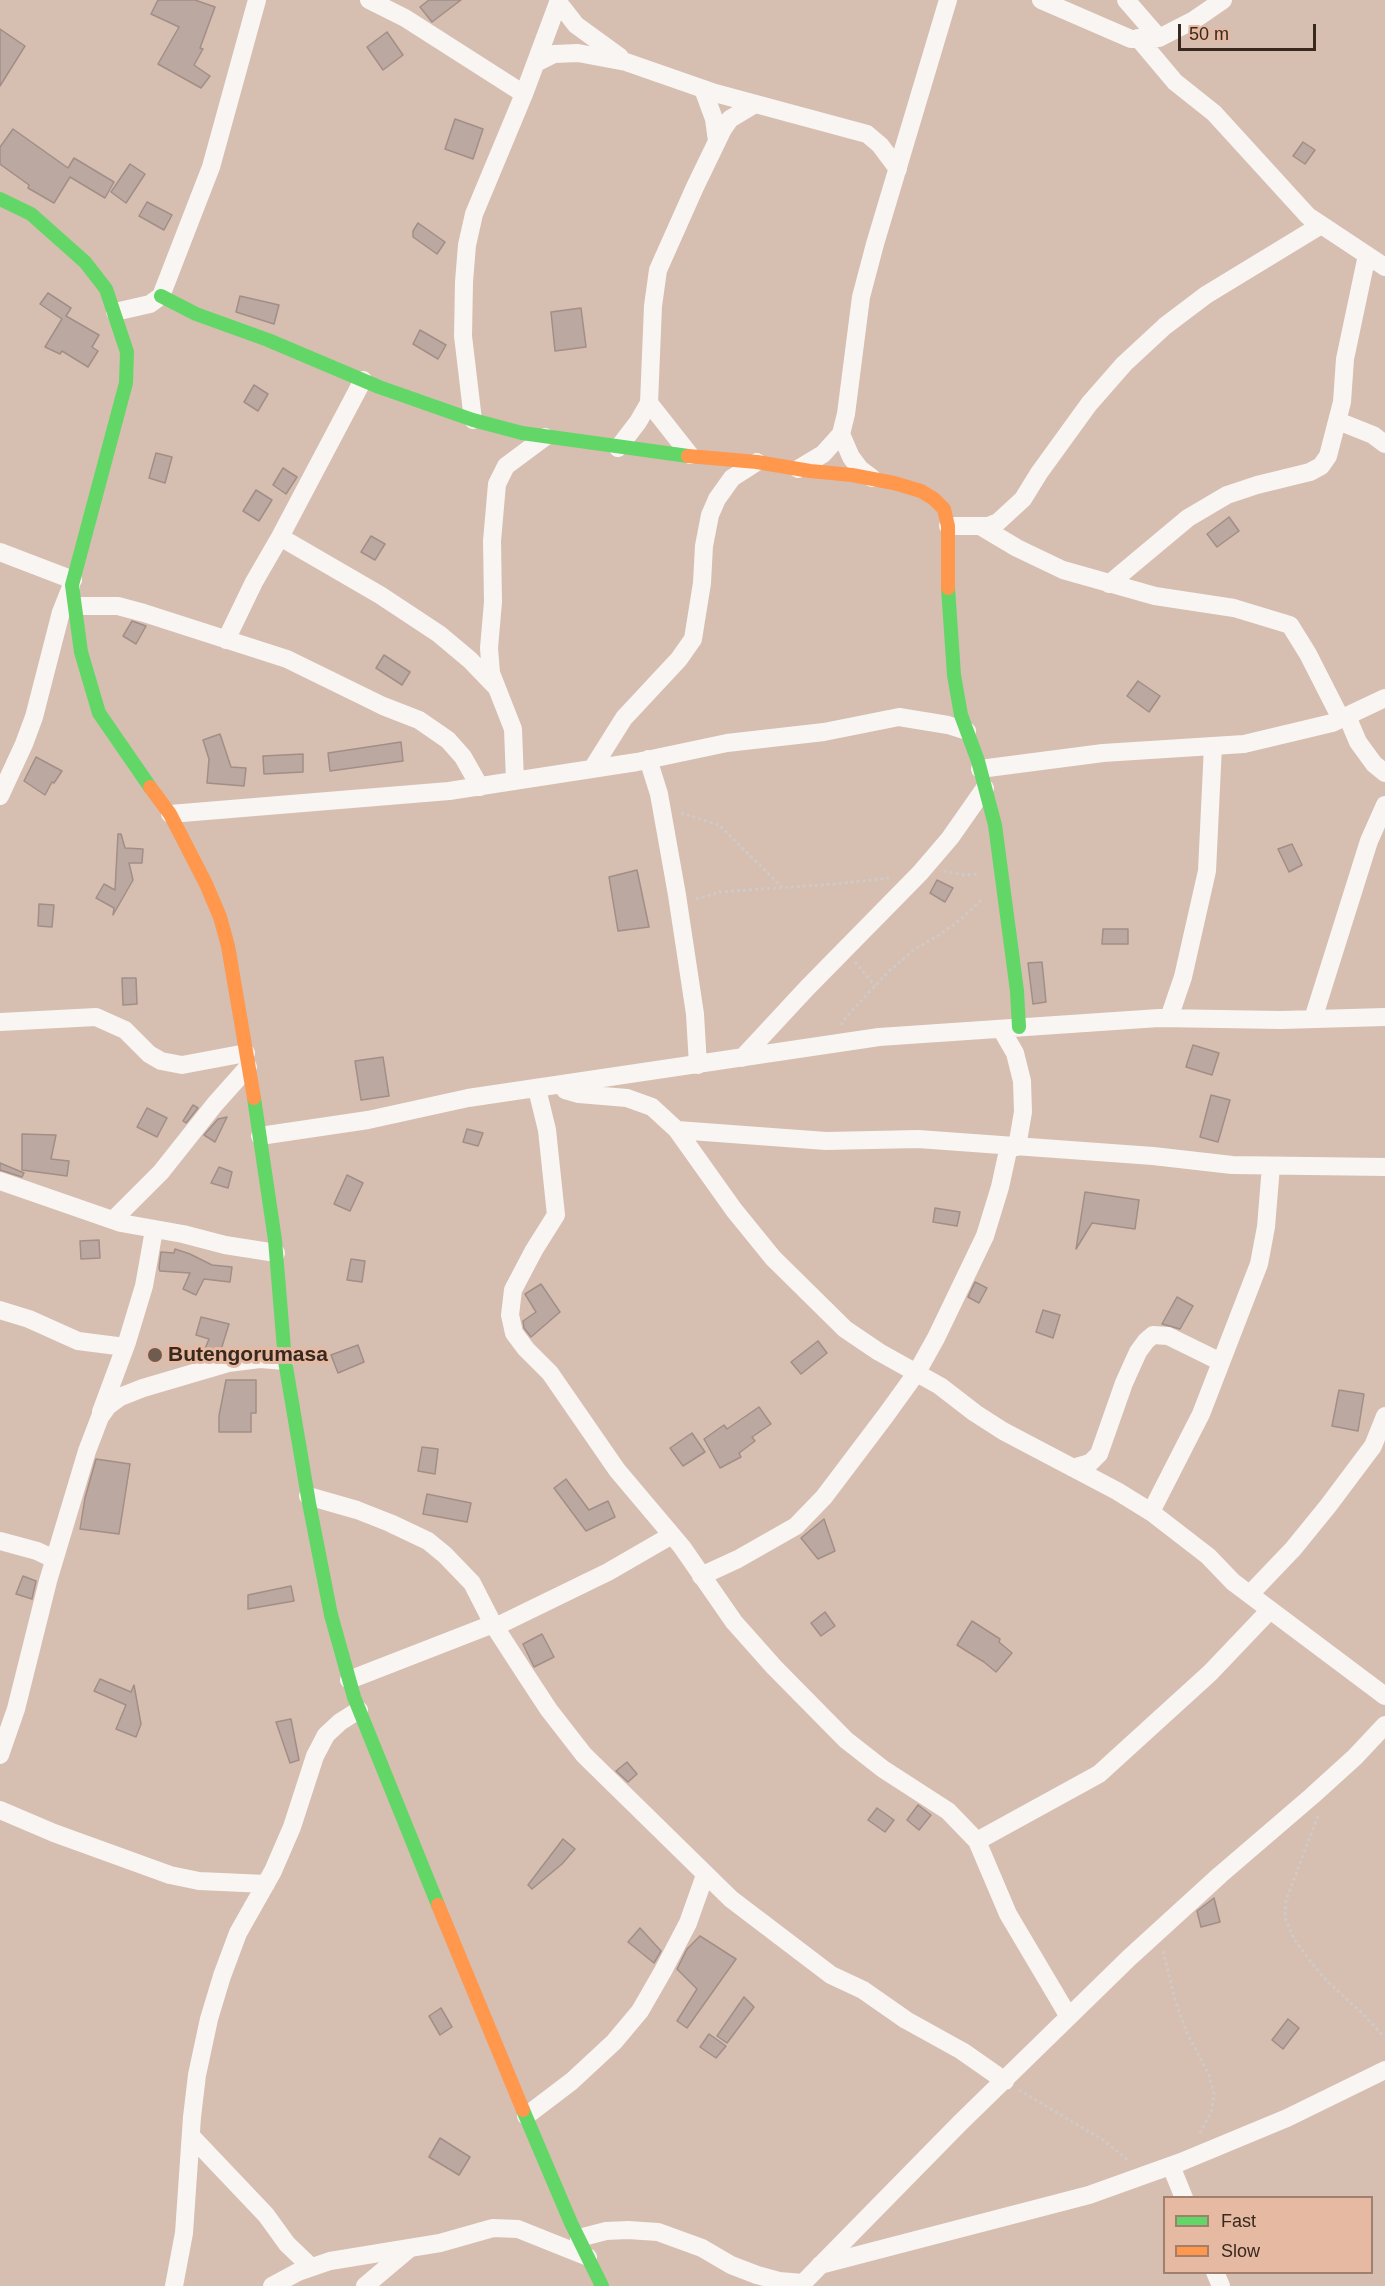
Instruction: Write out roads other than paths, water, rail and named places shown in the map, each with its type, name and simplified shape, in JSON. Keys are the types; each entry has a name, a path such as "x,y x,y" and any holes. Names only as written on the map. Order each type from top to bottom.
{"street":[{"path":"115,312 150,304 161,297 211,167 257,0"},
{"path":"369,0 405,18 524,94"},
{"path":"798,469 823,454 841,434 846,414 861,297 874,244 948,0"},
{"path":"1041,0 1131,39 1159,38 1194,20 1222,0"},
{"path":"1126,0 1159,38"},
{"path":"473,420 463,336 467,245 474,214 524,94 558,1"},
{"path":"558,1 576,25 626,62"},
{"path":"1138,38 1175,82 1214,113 1308,216 1385,267"},
{"path":"536,63 554,54 578,52 626,62 703,89 867,134 880,145 898,169"},
{"path":"703,89 714,118 717,141"},
{"path":"618,448 649,403 653,306 658,270 717,141 730,119 754,104"},
{"path":"0,199 31,214 85,262 106,289 127,352 126,383 73,583 61,612 34,717 0,796"},
{"path":"948,526 988,526 998,522 1023,499 1039,472 1089,404 1124,364 1166,326 1206,295 1321,225"},
{"path":"1109,584 1188,518 1227,495 1310,472 1321,466 1329,456 1342,402 1345,359 1367,255"},
{"path":"161,297 196,314 268,340 363,380 473,420 522,434 618,448 757,462 873,479 921,492 934,499 944,509 948,526 948,581 954,675 961,715 980,769 995,825 1017,991 1010,1028 1022,1081 1023,1112 985,1236 917,1372 824,1497 796,1526 746,1555 701,1576"},
{"path":"226,640 254,582 363,380"},
{"path":"649,403 690,455"},
{"path":"1338,421 1373,435 1385,444"},
{"path":"841,434 851,457 860,469 873,479"},
{"path":"515,781 513,729 491,673 489,648 493,602 492,541 497,484 506,466 544,437"},
{"path":"592,769 624,718 679,659 693,639 710,515 717,499 732,478 757,462"},
{"path":"980,526 1017,548 1064,570 1155,596 1234,608 1290,625 1358,742 1374,764 1385,773"},
{"path":"280,537 380,595 440,634 470,660 498,690"},
{"path":"0,552 73,583"},
{"path":"73,583 81,652 99,713 170,814 206,884 220,917 228,946 260,1136 276,1253 285,1361 331,1615 349,1680 359,1710 526,2116 602,2286"},
{"path":"75,606 118,606 144,612 287,659 383,706 419,720 448,740 463,757 480,787"},
{"path":"980,769 1102,753 1244,744 1332,723 1385,698"},
{"path":"170,814 480,787 707,747 788,738 899,717 948,725 967,732"},
{"path":"1169,1018 1183,977 1208,871 1213,746"},
{"path":"648,759 662,807 678,904 695,1014 698,1065"},
{"path":"742,1058 918,875 950,838 985,788"},
{"path":"1313,1019 1366,850 1385,805"},
{"path":"0,1022 96,1017 125,1030 161,1061 182,1065 247,1060"},
{"path":"260,1136 368,1120 468,1098 879,1038 1169,1018 1385,1017"},
{"path":"113,1220 161,1172 247,1060"},
{"path":"558,1086 579,1094 627,1098 642,1102 663,1115 677,1130 734,1210 773,1258 845,1329 879,1352 917,1372 1003,1431 1117,1491 1151,1512 1208,1556 1233,1582 1385,1696"},
{"path":"537,1089 547,1130 556,1215 513,1290 510,1315 514,1333 550,1373 616,1470 672,1535 734,1622 846,1740 883,1769 948,1811 977,1841 1008,1914 1069,2017"},
{"path":"677,1130 826,1141 918,1139 1153,1156 1232,1165 1385,1167"},
{"path":"1151,1512 1201,1414 1259,1263 1266,1227 1271,1166"},
{"path":"0,1181 113,1220 225,1245 276,1253"},
{"path":"0,1755 16,1709 54,1559 87,1451 125,1347 144,1286 154,1230"},
{"path":"0,1310 29,1319 78,1341 125,1347"},
{"path":"1073,1468 1090,1463 1099,1454 1124,1383 1138,1352 1153,1335 1168,1336 1221,1362"},
{"path":"100,1417 108,1406 120,1397 143,1388 228,1363 260,1359 285,1361"},
{"path":"1250,1594 1293,1549 1328,1506 1373,1446 1385,1416"},
{"path":"308,1496 357,1510 428,1541 445,1555 472,1583 494,1625 549,1710 584,1755 705,1875 731,1899 831,1975 863,1990 906,2020 962,2051 1005,2081"},
{"path":"349,1680 494,1625 567,1593 672,1535"},
{"path":"0,1541 37,1551 54,1559"},
{"path":"977,1841 1099,1774 1210,1672 1270,1610"},
{"path":"174,2286 184,2233 197,2075 215,1997 238,1933 266,1884 292,1827 315,1756 326,1735 340,1722 359,1710"},
{"path":"579,2238 606,2231 658,2232 702,2248 730,2265 757,2275 802,2284 960,2123 1069,2017 1220,1875 1355,1757 1385,1725"},
{"path":"0,1810 54,1833 170,1875 199,1881 266,1884"},
{"path":"526,2116 572,2081 614,2042 640,2011 688,1923 705,1875"},
{"path":"820,2265 1089,2195 1178,2163 1287,2118 1385,2070"},
{"path":"191,2136 266,2215 287,2244 311,2267"},
{"path":"1178,2163 1184,2196"},
{"path":"272,2286 311,2267 330,2261 440,2242 493,2228 518,2229 588,2257"},
{"path":"365,2286 411,2247"}],"place":[{"name":"Butengorumasa","path":"155,1355"}]}
